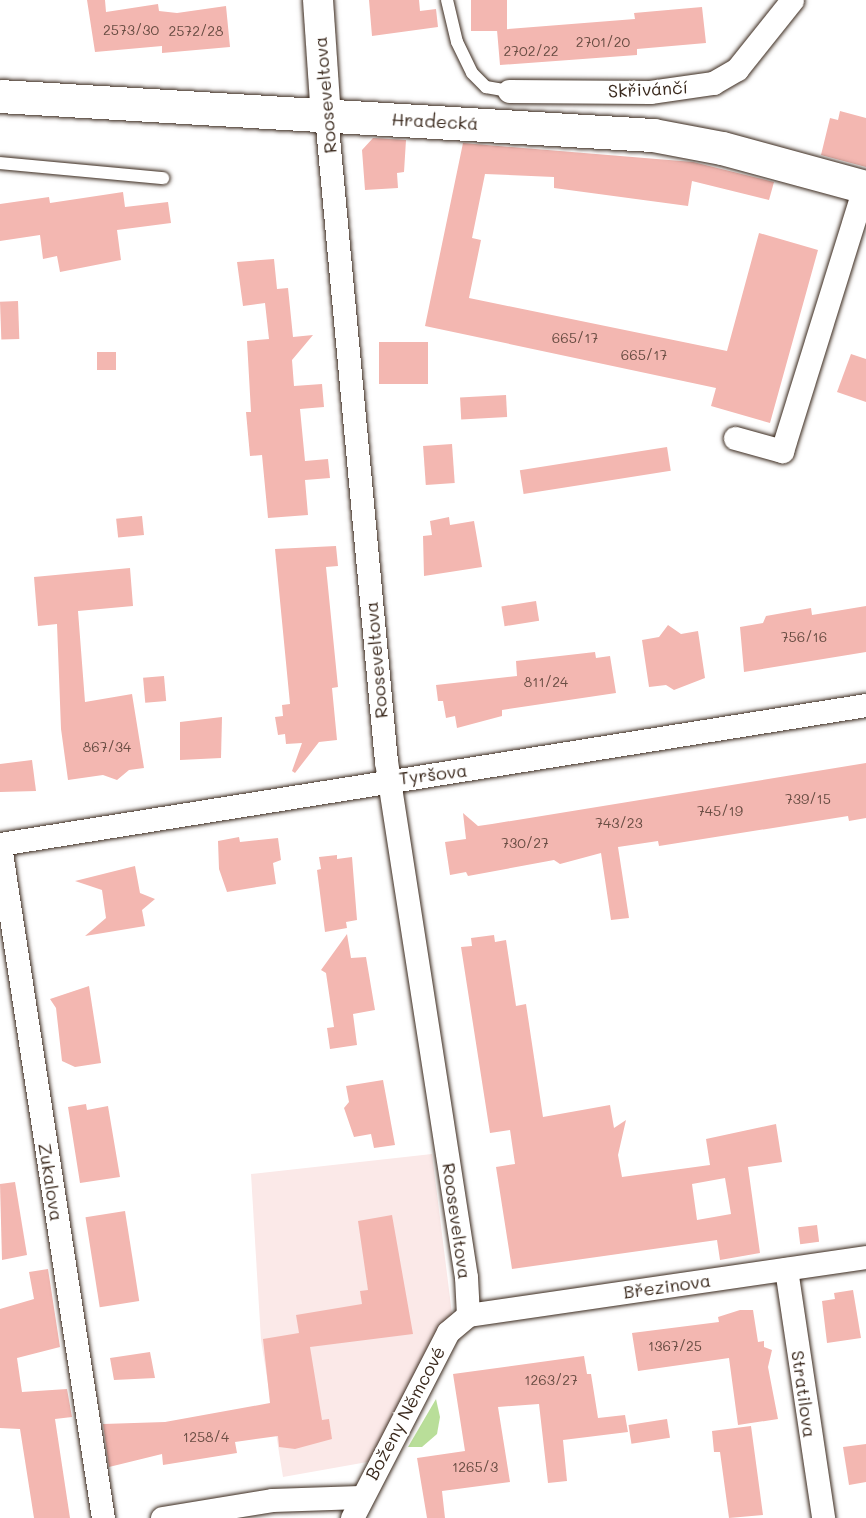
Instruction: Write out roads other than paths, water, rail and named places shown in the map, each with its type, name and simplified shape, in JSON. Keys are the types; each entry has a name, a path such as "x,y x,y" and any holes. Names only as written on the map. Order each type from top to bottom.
{"main road":[{"name":"Hradecká","path":"0,96 653,135 722,148 865,187"}],"street":[{"name":"Rooseveltova","path":"318,0 326,116 389,779 466,1277 468,1315"},
{"name":"Skřivánčí","path":"509,91 650,92 713,83 737,69 792,0"},
{"name":"Hradecká","path":"735,438 782,451 865,187"},
{"name":"Tyršova","path":"0,845 389,779 866,705"},
{"name":"Zukalova","path":"0,845 103,1518"},
{"name":"Březinova","path":"468,1315 866,1257"},
{"name":"Stratilova","path":"786,1269 823,1518"},
{"name":"Boženy Němcové","path":"356,1507 448,1332 468,1315"},
{"path":"162,1518 272,1500 356,1507"}],"lane":[{"path":"447,0 457,43 472,73 486,87 509,91"},
{"path":"0,163 163,178"}]}
